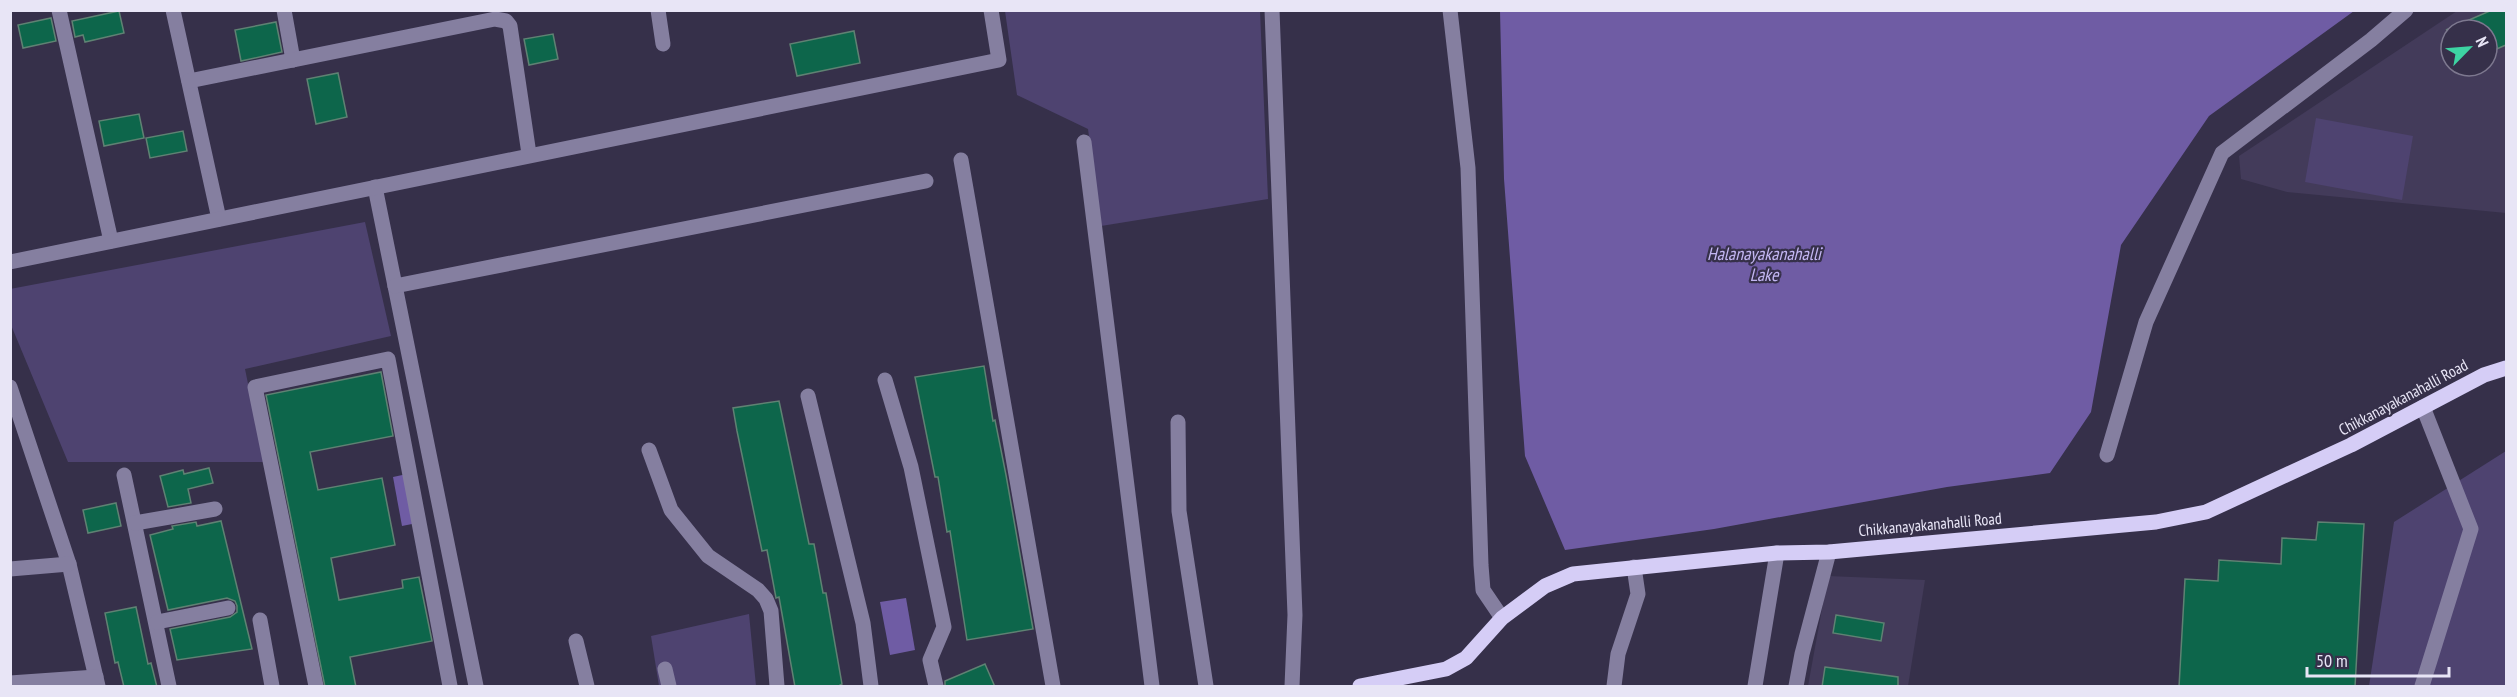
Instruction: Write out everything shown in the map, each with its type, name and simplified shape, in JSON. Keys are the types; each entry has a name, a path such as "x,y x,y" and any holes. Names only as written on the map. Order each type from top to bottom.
{"main road":[{"name":"Chikkanayakanahalli Road","path":"1360,687 1380,685 1446,669 1466,658 1502,618 1545,586 1574,574 1777,553 1829,552 2156,522 2206,512 2351,445 2484,375 2506,368"}],"street":[{"path":"59,10 111,241"},
{"path":"173,10 219,219"},
{"path":"284,10 293,60"},
{"path":"658,10 663,44"},
{"path":"10,262 529,154 999,60 991,10"},
{"path":"1272,10 1295,615 1292,687"},
{"path":"1450,10 1468,168 1483,590 1502,618"},
{"path":"2107,455 2146,322 2222,153 2372,40 2406,10"},
{"path":"189,81 495,19 506,21 510,26 529,154"},
{"path":"1084,142 1152,687"},
{"path":"961,160 1053,687"},
{"path":"395,286 926,181"},
{"path":"375,187 476,687"},
{"path":"316,687 255,387 388,359 450,687"},
{"path":"885,381 911,467 944,627 930,660 936,687"},
{"path":"10,387 69,564 97,682 10,683"},
{"path":"808,396 863,623 871,687"},
{"path":"2422,687 2471,529 2423,407"},
{"path":"1178,422 1179,511 1206,687"},
{"path":"649,450 671,510 708,556 758,590 766,599 771,611 777,687"},
{"path":"124,475 169,687"},
{"path":"135,523 215,509"},
{"path":"1796,687 1802,654 1829,552"},
{"path":"1755,687 1777,553"},
{"path":"10,569 69,564"},
{"path":"1614,687 1618,654 1638,594 1634,567"},
{"path":"157,622 228,608"},
{"path":"260,620 272,687"},
{"path":"576,641 587,687"},
{"path":"665,669 669,687"}],"shaded area":[{"path":"1005,11 1260,11 1268,199 1101,226 1088,129 1017,95"},
{"path":"2457,11 2506,11 2506,213 2287,192 2241,179 2239,156 2439,23 2439,78 2499,78 2499,18 2446,18"},
{"path":"2316,118 2413,136 2402,200 2305,182"},
{"path":"365,222 391,336 245,369 264,462 68,462 11,325 10,289"},
{"path":"2506,451 2506,686 2369,686 2394,522"},
{"path":"1828,576 1925,580 1908,686 1808,686"},
{"path":"749,614 756,686 659,686 651,636"}],"water":[{"name":"Halanayakanahalli Lake","path":"1500,10 2354,11 2209,116 2121,245 2091,412 2050,473 1947,487 1714,529 1565,550 1525,456 1504,179"},
{"path":"407,474 417,523 402,526 393,477"},
{"path":"906,598 915,650 890,655 880,602"}],"building":[{"path":"2492,10 2506,10 2506,45 2499,48 2499,18 2474,18"},
{"path":"119,11 124,33 85,42 83,35 75,37 72,21"},
{"path":"51,18 56,41 23,48 18,25"},
{"path":"276,22 282,52 241,61 235,30"},
{"path":"854,31 860,63 797,76 790,44"},
{"path":"553,34 558,59 529,65 524,39"},
{"path":"338,73 347,117 316,124 307,79"},
{"path":"139,114 144,138 104,146 99,121"},
{"path":"183,131 187,151 150,158 146,138"},
{"path":"984,366 1033,629 967,640 950,531 947,532 938,477 935,477 915,377"},
{"path":"381,372 393,436 310,452 318,490 382,478 395,545 331,558 339,600 403,588 402,580 419,577 432,641 350,657 356,687 325,687 266,395"},
{"path":"779,401 809,544 814,544 823,593 826,593 842,684 837,687 795,687 779,597 776,598 767,550 762,551 737,431 733,408"},
{"path":"209,468 213,483 188,489 191,503 168,507 160,476 183,470 184,474"},
{"path":"116,503 121,526 88,533 83,510"},
{"path":"221,521 252,649 177,660 170,629 230,617 237,612 237,606 235,601 227,598 168,610 150,535 173,529 172,526 196,522 197,526"},
{"path":"2318,522 2364,524 2355,687 2179,687 2185,579 2218,581 2219,560 2281,564 2282,538 2316,540"},
{"path":"136,607 148,664 151,663 157,687 124,687 118,662 115,663 105,613"},
{"path":"1836,615 1884,623 1881,641 1833,633"},
{"path":"985,664 995,687 945,687 945,681"},
{"path":"1825,667 1898,677 1898,687 1822,687"}]}
